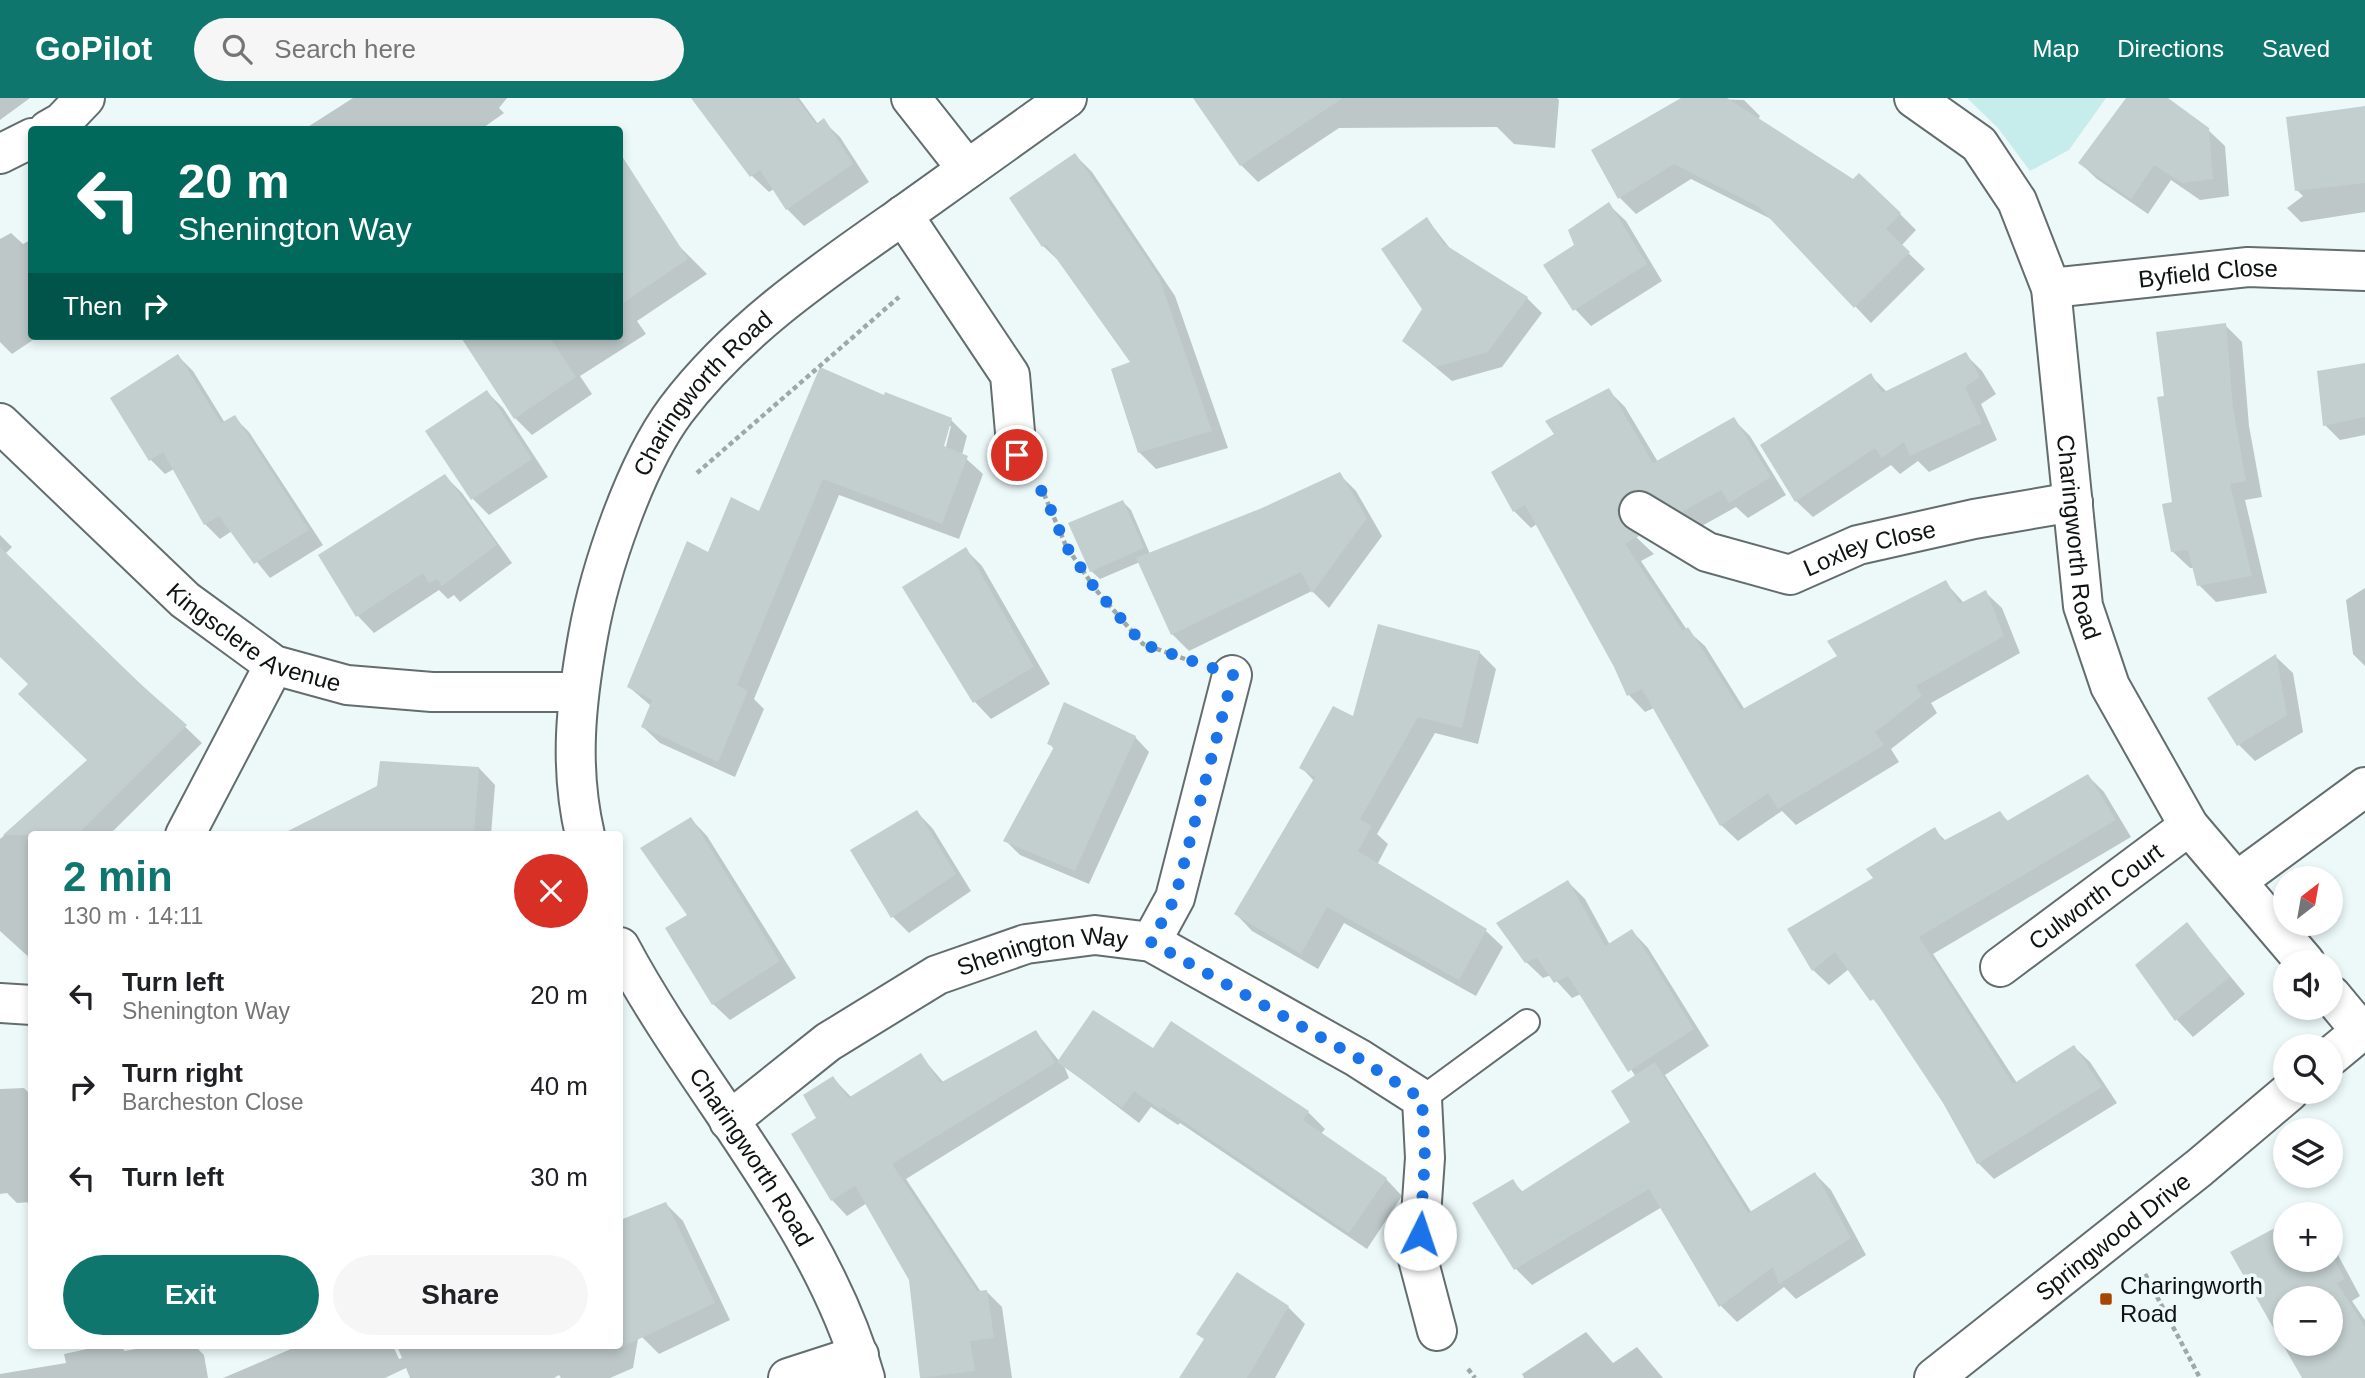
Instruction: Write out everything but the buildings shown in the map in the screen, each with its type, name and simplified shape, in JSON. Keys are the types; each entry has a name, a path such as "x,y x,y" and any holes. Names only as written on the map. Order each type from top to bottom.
{"street":[{"path":"55,126 85,98"},
{"path":"911,98 968,169"},
{"name":"Charingworth Road","path":"583,831 574,756 578,692 604,569 629,503 675,412 727,351 803,285 1067,98"},
{"name":"Charingworth Road","path":"1914,98 1979,144 2017,201 2051,288 2083,606 2110,686 2189,826 2295,950"},
{"path":"0,154 28,140"},
{"path":"903,215 1010,375 1017,455"},
{"name":"Byfield Close","path":"2051,288 2248,267 2365,271"},
{"name":"Kingsclere Avenue","path":"0,423 184,600 274,665 347,685 432,692 578,692"},
{"name":"Loxley Close","path":"1639,511 1707,552 1790,575 1858,545 1974,519 2073,502"},
{"path":"187,831 274,665"},
{"path":"1151,942 1175,898 1233,675"},
{"path":"2237,881 2365,787"},
{"name":"Culworth Court","path":"2000,967 2189,826"},
{"name":"Shenington Way","path":"729,1121 828,1042 937,975 1026,944 1095,935 1151,942 1358,1058 1422,1099"},
{"name":"Charingworth Road","path":"623,953 651,1005 796,1224 838,1301 862,1366"},
{"path":"0,1003 28,1004"},
{"path":"2343,1008 2363,1029 2343,1046"},
{"path":"1422,1099 1425,1158 1418,1259 1437,1331"},
{"name":"Springwood Drive","path":"1934,1378 2274,1104"},
{"path":"788,1378 862,1366"}],"lane":[{"path":"1422,1099 1527,1023"}],"path":[{"path":"629,503 699,472 936,264"},
{"path":"1017,455 1045,496 1066,546 1096,590 1143,644 1233,675"},
{"path":"2121,1230 2200,1378"}],"shaded area":[{"path":"1967,98 2106,98 2069,150 2030,171 1998,128"}],"place":[{"name":"Charingworth Road","path":"2106,1299"}],"route":[{"path":"1017,455 1045,496 1066,546 1096,590 1143,644 1233,675 1175,898 1151,942 1358,1058 1422,1099 1425,1158 1420,1234"}]}
